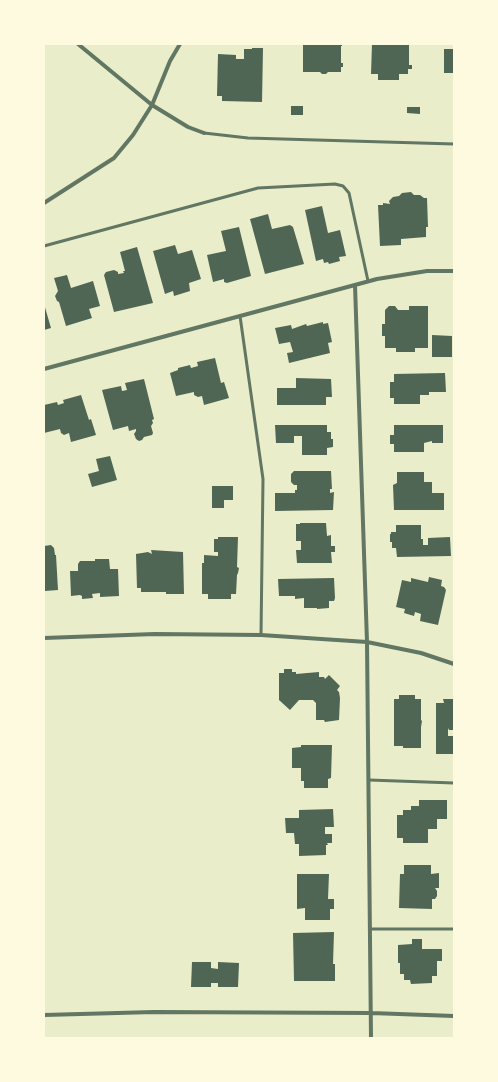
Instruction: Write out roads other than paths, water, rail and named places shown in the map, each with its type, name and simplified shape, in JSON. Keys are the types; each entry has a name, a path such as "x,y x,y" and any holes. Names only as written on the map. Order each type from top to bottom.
{"street":[{"path":"78,44 152,105 188,127 204,133"},
{"path":"44,203 114,158 133,135 152,105 170,62 180,44"},
{"path":"44,369 377,279 427,271 454,271"},
{"path":"355,285 367,642 371,1038"},
{"path":"44,638 155,634 261,635 367,642 421,654 454,664"},
{"path":"44,1015 154,1012 371,1013 454,1016"}],"lane":[{"path":"204,133 248,138 454,144"},
{"path":"44,246 258,188 335,184 343,186 349,194 368,282"},
{"path":"240,316 263,478 261,635"},
{"path":"369,780 454,783"},
{"path":"370,929 454,929"}]}
